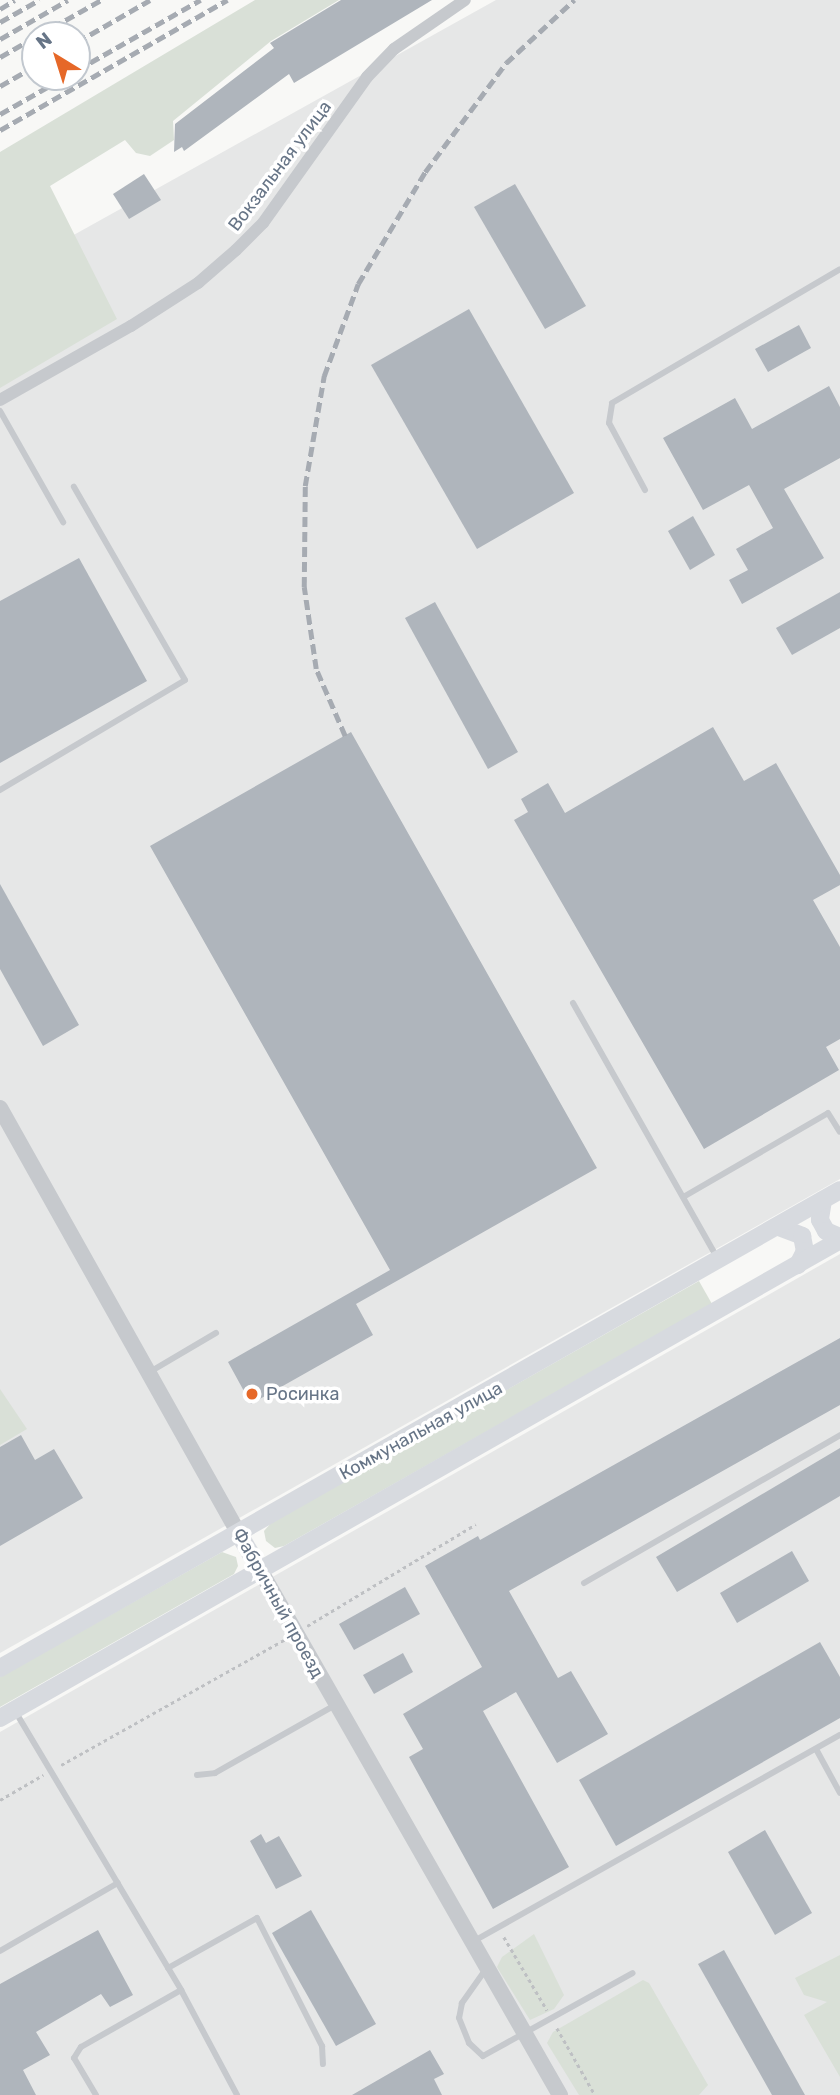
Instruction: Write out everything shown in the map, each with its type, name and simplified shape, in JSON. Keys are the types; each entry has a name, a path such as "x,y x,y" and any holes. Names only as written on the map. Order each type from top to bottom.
{"main road":[{"name":"Коммунальная улица","path":"0,1668 840,1190"},
{"path":"823,1200 820,1220 826,1231 840,1238"},
{"path":"779,1227 802,1236 805,1251 798,1265"},
{"path":"7,1714 798,1265 840,1238"},
{"name":"Фабричный проезд","path":"239,1534 260,1570"}],"street":[{"name":"Вокзальная улица","path":"0,400 131,326 198,283 262,223 368,77 394,49 464,0"},
{"name":"Фабричный проезд","path":"2,1116 239,1534"},
{"name":"Фабричный проезд","path":"260,1570 560,2095"}],"lane":[{"path":"645,490 609,424 612,403 840,269"},
{"path":"0,411 63,522"},
{"path":"0,790 185,680 74,487"},
{"path":"573,1003 685,1196 719,1261"},
{"path":"685,1196 828,1112 840,1132"},
{"path":"148,1373 216,1333"},
{"path":"583,1583 840,1435"},
{"path":"197,1775 215,1773 335,1705"},
{"path":"7,1714 51,1771 118,1883 181,1990 233,2094"},
{"path":"472,1942 840,1735"},
{"path":"816,1749 840,1793"},
{"path":"0,1951 118,1883"},
{"path":"168,1968 257,1918 322,2046 323,2064"},
{"path":"487,1969 463,2003 459,2018 469,2043 483,2056 526,2036 633,1973"},
{"path":"96,2095 74,2059 80,2048 181,1990"}],"path":[{"path":"0,1800 295,1633 476,1524"}],"shaded area":[{"path":"255,0 339,0 271,41 173,121 174,140 150,156 136,153 125,140 50,186 117,319 0,388 0,152"},
{"path":"496,0 840,0 840,1179 0,1653 0,276"},
{"path":"840,1254 840,2095 0,2095 0,1732"},
{"path":"699,1281 712,1304 284,1546 275,1548 266,1541 264,1531 271,1523"},
{"path":"0,1389 27,1429 0,1445"},
{"path":"222,1552 236,1557 238,1566 234,1574 0,1707 0,1677"},
{"path":"534,1934 564,1995 554,2009 530,2020 497,1967 502,1957"},
{"path":"840,1955 840,2077 804,2015 827,2002 804,1995 795,1978"},
{"path":"643,1980 649,1983 708,2085 699,2095 579,2095 547,2043 553,2032"}],"building":[{"path":"341,0 432,0 294,83 289,74 184,151 182,147 174,152 175,124 274,48 270,43"},
{"path":"144,174 161,200 129,219 113,194"},
{"path":"515,184 586,306 545,329 474,207"},
{"path":"469,309 574,493 477,549 371,365"},
{"path":"799,325 811,348 768,372 755,349"},
{"path":"829,386 840,407 840,458 784,489 824,558 742,604 729,580 748,570 736,549 773,528 749,485 703,510 663,438 735,398 752,429"},
{"path":"693,516 715,555 690,570 668,531"},
{"path":"79,558 147,681 0,763 0,601"},
{"path":"840,592 840,628 792,655 776,628"},
{"path":"435,602 518,752 488,769 405,618"},
{"path":"713,727 744,781 776,763 840,875 840,885 813,900 840,947 840,1039 826,1047 839,1070 704,1149 514,820 528,812 521,799 548,783 565,813"},
{"path":"351,732 597,1168 356,1304 373,1335 251,1404 228,1362 390,1270 150,846"},
{"path":"0,884 79,1025 43,1046 0,969"},
{"path":"840,1338 840,1405 509,1591 558,1678 571,1671 608,1734 557,1763 516,1692 483,1711 569,1867 493,1909 409,1757 423,1749 403,1714 482,1667 425,1566 478,1536 480,1540"},
{"path":"21,1435 35,1460 54,1449 83,1498 0,1546 0,1447"},
{"path":"840,1448 840,1496 677,1592 656,1557"},
{"path":"792,1551 809,1581 737,1623 720,1593"},
{"path":"405,1587 420,1614 354,1650 339,1624"},
{"path":"820,1642 840,1677 840,1718 616,1846 579,1780"},
{"path":"403,1653 413,1672 374,1694 363,1675"},
{"path":"765,1830 812,1913 775,1935 728,1852"},
{"path":"261,1834 266,1843 279,1836 302,1876 276,1889 250,1841"},
{"path":"311,1910 376,2024 336,2046 272,1933"},
{"path":"98,1930 133,1995 110,2007 101,1994 36,2032 50,2055 23,2070 36,2095 0,2095 0,1984"},
{"path":"724,1950 805,2095 772,2095 698,1964"},
{"path":"430,2050 444,2074 434,2079 442,2095 352,2095"}],"railway":[{"path":"0,9 15,0"},
{"path":"0,22 39,0"},
{"path":"0,39 68,0"},
{"path":"64,21 101,0"},
{"path":"91,34 150,0"},
{"path":"91,62 200,0"},
{"path":"0,130 227,0"},
{"path":"345,736 316,669 304,587 305,486 324,376 358,284 425,172 506,63 574,0"},
{"path":"0,57 21,45"},
{"path":"0,86 21,74"},
{"path":"0,114 40,91"}],"place":[{"name":"Росинка","path":"252,1394"}]}
